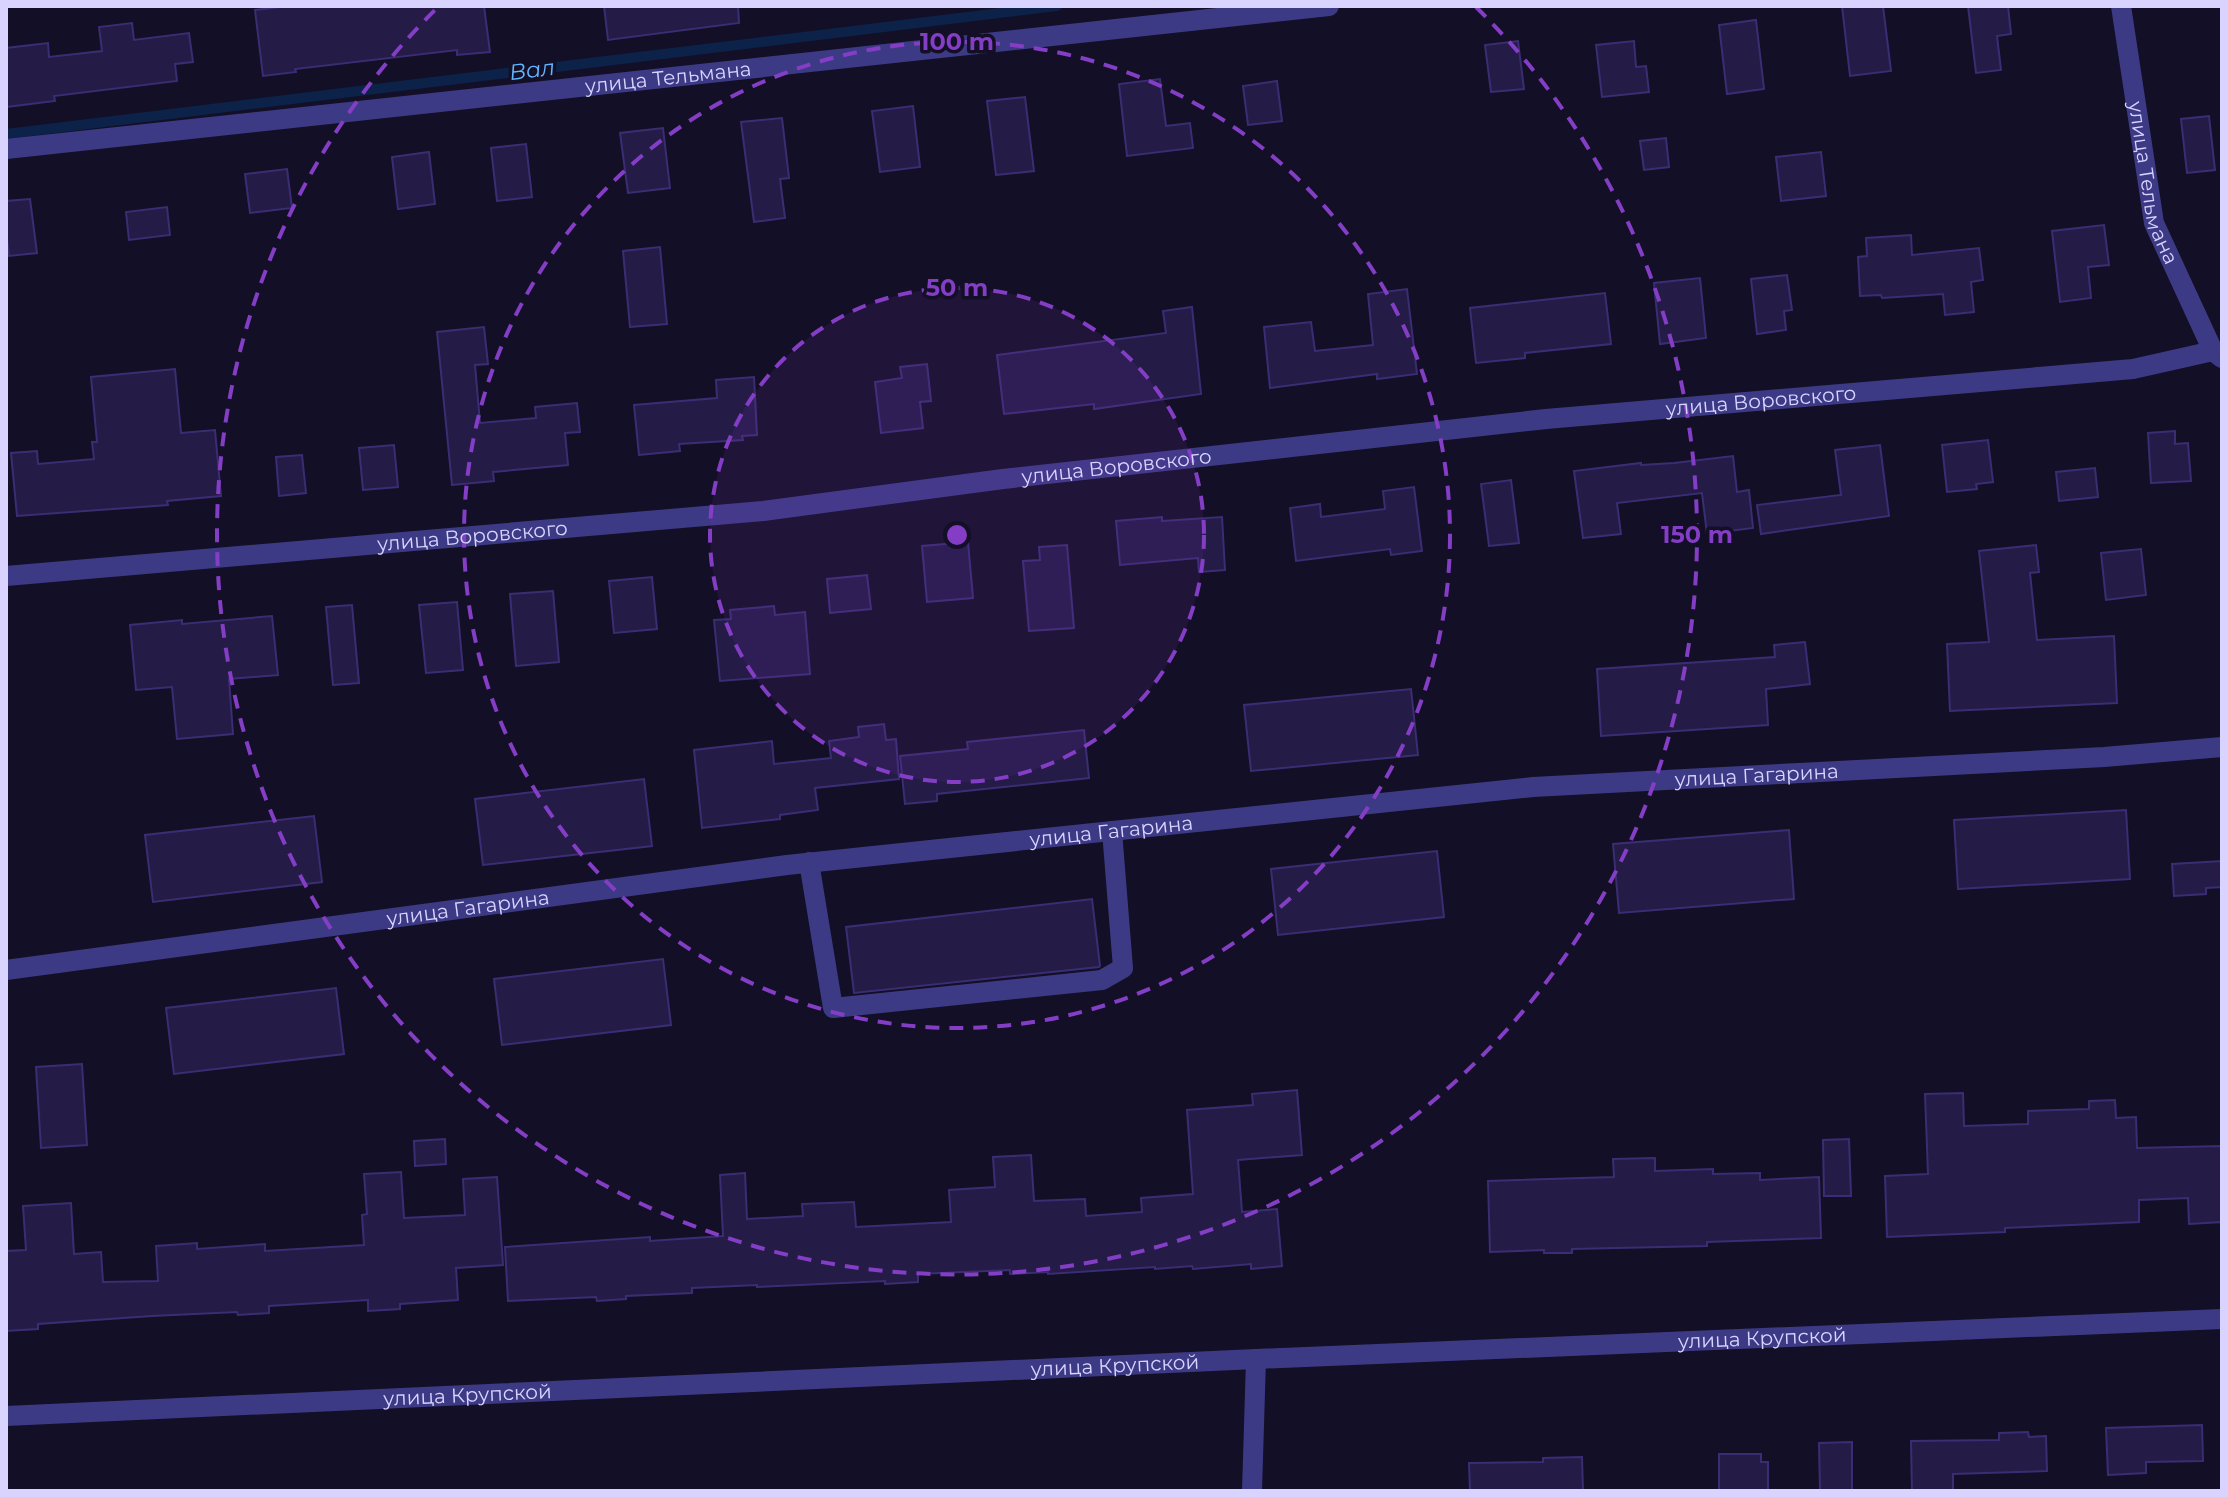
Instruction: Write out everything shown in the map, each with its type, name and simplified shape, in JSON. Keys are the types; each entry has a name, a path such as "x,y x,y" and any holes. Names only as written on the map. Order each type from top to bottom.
{"street":[{"name":"улица Тельмана","path":"6,149 1329,6"},
{"name":"улица Тельмана","path":"2121,6 2154,223 2218,354"},
{"name":"улица Воровского","path":"6,576 763,511 1003,479 1531,420 2133,369 2218,354"},
{"name":"улица Гагарина","path":"6,970 809,862 1533,787 2104,757 2222,747"},
{"path":"809,862 833,1008 1102,980 1123,968 1112,831"},
{"name":"улица Крупской","path":"6,1416 2222,1319"},
{"path":"1252,1491 1256,1359"}],"building":[{"path":"289,6 484,6 490,52 457,55 457,50 295,69 296,72 263,76 255,10"},
{"path":"604,6 738,6 739,23 608,40"},
{"path":"1842,6 1883,6 1891,71 1850,76"},
{"path":"1968,6 2008,6 2011,34 1997,36 2001,70 1976,73"},
{"path":"1756,20 1764,89 1727,94 1719,25"},
{"path":"132,23 134,40 189,33 193,62 175,64 177,81 54,96 55,101 6,107 6,48 48,43 49,57 102,51 99,27"},
{"path":"1518,41 1524,89 1491,92 1485,45"},
{"path":"1634,41 1636,67 1646,66 1649,92 1602,97 1596,45"},
{"path":"1160,79 1166,126 1190,123 1193,148 1127,156 1119,84"},
{"path":"1277,81 1282,121 1248,125 1243,86"},
{"path":"1025,97 1034,171 996,175 987,101"},
{"path":"913,106 920,167 880,172 872,111"},
{"path":"2209,116 2215,170 2187,173 2181,119"},
{"path":"782,118 789,178 780,179 785,218 754,222 741,122"},
{"path":"663,128 670,188 628,193 620,133"},
{"path":"1666,138 1669,167 1644,170 1640,141"},
{"path":"526,144 532,197 497,201 491,148"},
{"path":"429,152 435,204 398,209 392,157"},
{"path":"1821,152 1826,196 1781,201 1776,157"},
{"path":"287,169 292,208 250,213 245,174"},
{"path":"30,199 37,253 9,256 6,201"},
{"path":"167,207 170,235 129,240 126,212"},
{"path":"2104,225 2109,265 2088,267 2091,298 2060,302 2052,231"},
{"path":"1911,235 1912,255 1979,248 1983,280 1971,282 1974,312 1945,315 1943,294 1882,298 1881,295 1860,296 1858,257 1867,256 1866,238"},
{"path":"660,247 667,324 630,327 623,251"},
{"path":"1787,275 1792,310 1784,311 1786,330 1757,334 1751,279"},
{"path":"1700,278 1706,338 1660,344 1654,283"},
{"path":"1407,289 1417,374 1377,379 1377,374 1270,388 1264,327 1311,322 1315,351 1373,345 1368,294"},
{"path":"1605,293 1611,344 1525,353 1525,358 1476,363 1470,308"},
{"path":"1192,307 1201,394 1094,409 1094,404 1004,414 997,355 1166,333 1163,311"},
{"path":"484,327 488,364 475,365 480,423 536,418 535,407 577,403 580,432 565,433 568,465 493,472 494,481 452,485 437,332"},
{"path":"927,364 931,401 920,402 923,428 881,433 875,382 902,378 900,367"},
{"path":"175,369 181,433 215,430 221,496 167,501 168,505 17,516 11,453 37,451 38,464 94,459 92,442 97,442 91,377"},
{"path":"754,377 757,435 742,436 743,440 679,444 680,451 639,455 634,405 717,398 716,380"},
{"path":"2175,431 2175,444 2188,443 2191,481 2151,483 2148,433"},
{"path":"1988,440 1993,482 1976,484 1977,489 1947,492 1942,445"},
{"path":"394,445 398,487 363,490 359,448"},
{"path":"1880,445 1889,516 1761,534 1757,505 1841,495 1835,450"},
{"path":"302,455 306,493 279,496 276,457"},
{"path":"1733,456 1737,492 1749,490 1753,528 1707,534 1702,493 1617,503 1621,534 1583,538 1574,471"},
{"path":"2095,468 2098,497 2059,501 2056,472"},
{"path":"1511,480 1519,543 1489,546 1481,484"},
{"path":"1414,487 1422,551 1391,555 1390,549 1296,561 1290,508 1320,504 1321,517 1385,509 1383,491"},
{"path":"1162,517 1162,521 1222,517 1225,570 1199,572 1198,558 1120,565 1116,521"},
{"path":"968,542 973,598 927,602 922,546"},
{"path":"1067,545 1074,628 1029,631 1023,561 1040,560 1039,547"},
{"path":"2036,545 2039,572 2030,573 2037,640 2114,636 2117,703 1950,711 1947,644 1989,642 1979,551"},
{"path":"2141,549 2146,595 2106,600 2101,553"},
{"path":"867,575 871,609 830,613 827,579"},
{"path":"652,577 657,629 614,633 609,581"},
{"path":"553,591 559,662 516,666 510,594"},
{"path":"457,602 463,670 426,673 419,605"},
{"path":"352,605 359,683 333,685 326,607"},
{"path":"774,606 775,615 805,612 810,674 720,681 714,620 731,619 730,610"},
{"path":"272,616 278,675 229,679 233,734 177,739 172,687 136,690 130,625"},
{"path":"1805,642 1810,684 1766,689 1768,725 1601,736 1597,669 1775,657 1774,645"},
{"path":"1411,689 1418,755 1251,771 1244,705"},
{"path":"884,724 886,740 896,739 899,779 815,788 818,810 780,815 780,819 702,828 694,750 772,741 774,764 831,758 829,741 859,737 858,727"},
{"path":"1084,730 1089,778 937,794 937,801 905,804 900,756 968,749 967,742"},
{"path":"644,779 652,846 483,865 475,799"},
{"path":"2126,810 2130,879 1958,889 1954,820"},
{"path":"314,816 322,882 153,902 145,835"},
{"path":"1789,830 1794,899 1619,913 1613,844"},
{"path":"1437,851 1444,917 1278,935 1271,869"},
{"path":"2222,861 2222,887 2206,888 2206,894 2174,896 2172,864"},
{"path":"1092,899 1099,967 854,993 846,927"},
{"path":"663,959 671,1025 502,1045 494,979"},
{"path":"336,988 344,1054 174,1074 166,1008"},
{"path":"82,1064 87,1145 41,1148 36,1067"},
{"path":"1297,1090 1302,1155 1238,1160 1242,1212 1277,1209 1282,1266 1251,1269 1251,1264 1193,1269 1192,1266 1155,1267 1048,1274 1010,1274 1010,1270 918,1274 918,1282 692,1288 692,1293 626,1296 626,1299 597,1301 596,1297 508,1301 505,1247 650,1237 650,1241 723,1236 720,1175 745,1173 747,1219 803,1216 802,1204 854,1202 856,1227 951,1222 949,1190 995,1187 993,1157 1031,1155 1034,1201 1085,1199 1086,1216 1142,1212 1141,1198 1193,1194 1187,1110 1253,1105 1252,1094"},
{"path":"1963,1093 1964,1126 2028,1124 2028,1111 2089,1109 2089,1101 2115,1100 2116,1118 2136,1117 2137,1148 2222,1146 2222,1222 2189,1224 2188,1198 2139,1200 2139,1222 1887,1237 1885,1176 1928,1174 1925,1094"},
{"path":"445,1139 446,1164 415,1166 414,1141"},
{"path":"1849,1139 1851,1196 1824,1196 1823,1140"},
{"path":"1655,1158 1655,1171 1713,1169 1713,1174 1760,1173 1760,1180 1819,1177 1821,1238 1707,1242 1707,1246 1572,1249 1572,1253 1544,1253 1544,1250 1490,1252 1488,1181 1614,1177 1613,1159"},
{"path":"401,1172 404,1218 465,1215 463,1179 497,1177 503,1265 456,1268 458,1300 400,1304 400,1309 368,1311 368,1300 269,1306 269,1313 152,1316 38,1324 38,1329 6,1331 6,1251 26,1250 23,1206 71,1203 74,1254 101,1252 103,1282 158,1281 156,1246 197,1243 197,1249 265,1244 265,1251 364,1245 362,1215 367,1214 364,1174"},
{"path":"2202,1425 2203,1461 2146,1462 2146,1473 2108,1475 2106,1428"},
{"path":"2028,1432 2029,1437 2046,1436 2047,1471 1953,1474 1953,1491 1912,1491 1911,1441 1999,1440 1999,1433"},
{"path":"1852,1442 1852,1491 1820,1491 1819,1443"},
{"path":"1719,1454 1761,1454 1761,1462 1768,1462 1768,1491 1719,1491"},
{"path":"1582,1457 1583,1491 1470,1491 1469,1463 1543,1462 1543,1458"}],"waterway":[{"name":"Вал","path":"6,134 1057,6"}]}
